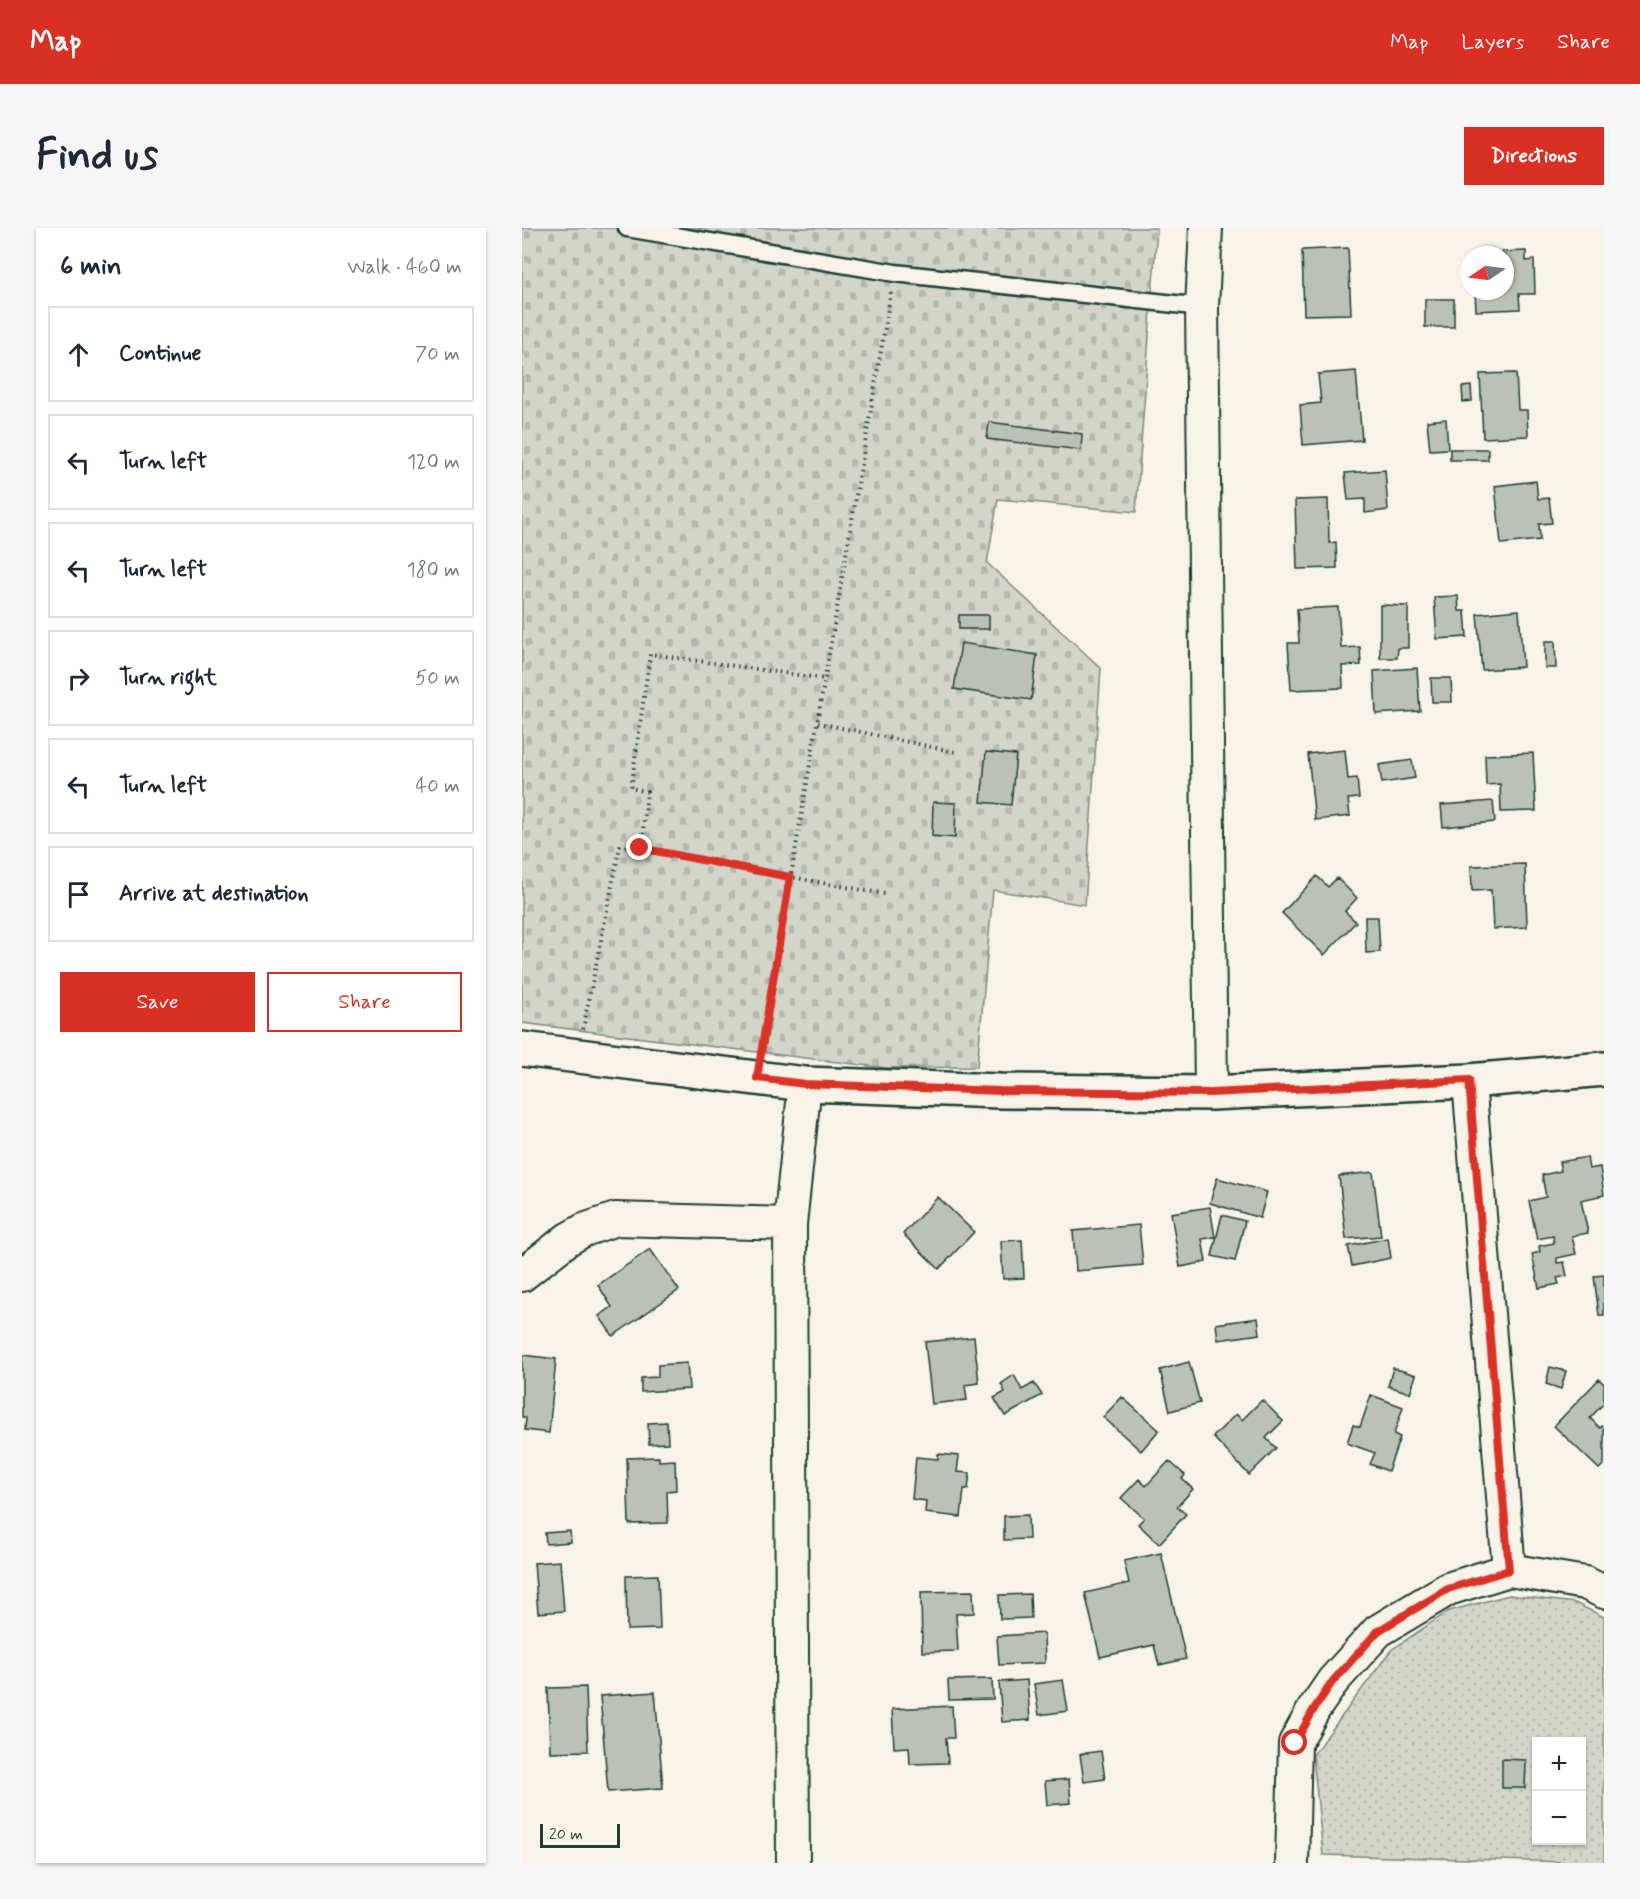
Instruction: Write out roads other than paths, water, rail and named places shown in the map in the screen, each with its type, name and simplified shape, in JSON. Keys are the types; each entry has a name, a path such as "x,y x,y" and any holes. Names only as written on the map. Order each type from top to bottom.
{"street":[{"path":"1206,228 1202,307 1211,1093"},
{"path":"522,1049 805,1084 1000,1091 1211,1093 1469,1080 1604,1069"},
{"path":"1469,1080 1509,1570"},
{"path":"793,1863 790,1224 805,1084"},
{"path":"522,1275 568,1239 584,1230 616,1219 790,1224"},
{"path":"1292,1863 1295,1743 1333,1681 1378,1631 1448,1589 1509,1570 1585,1583 1604,1592"}],"lane":[{"path":"627,228 895,273 1202,307"}]}
